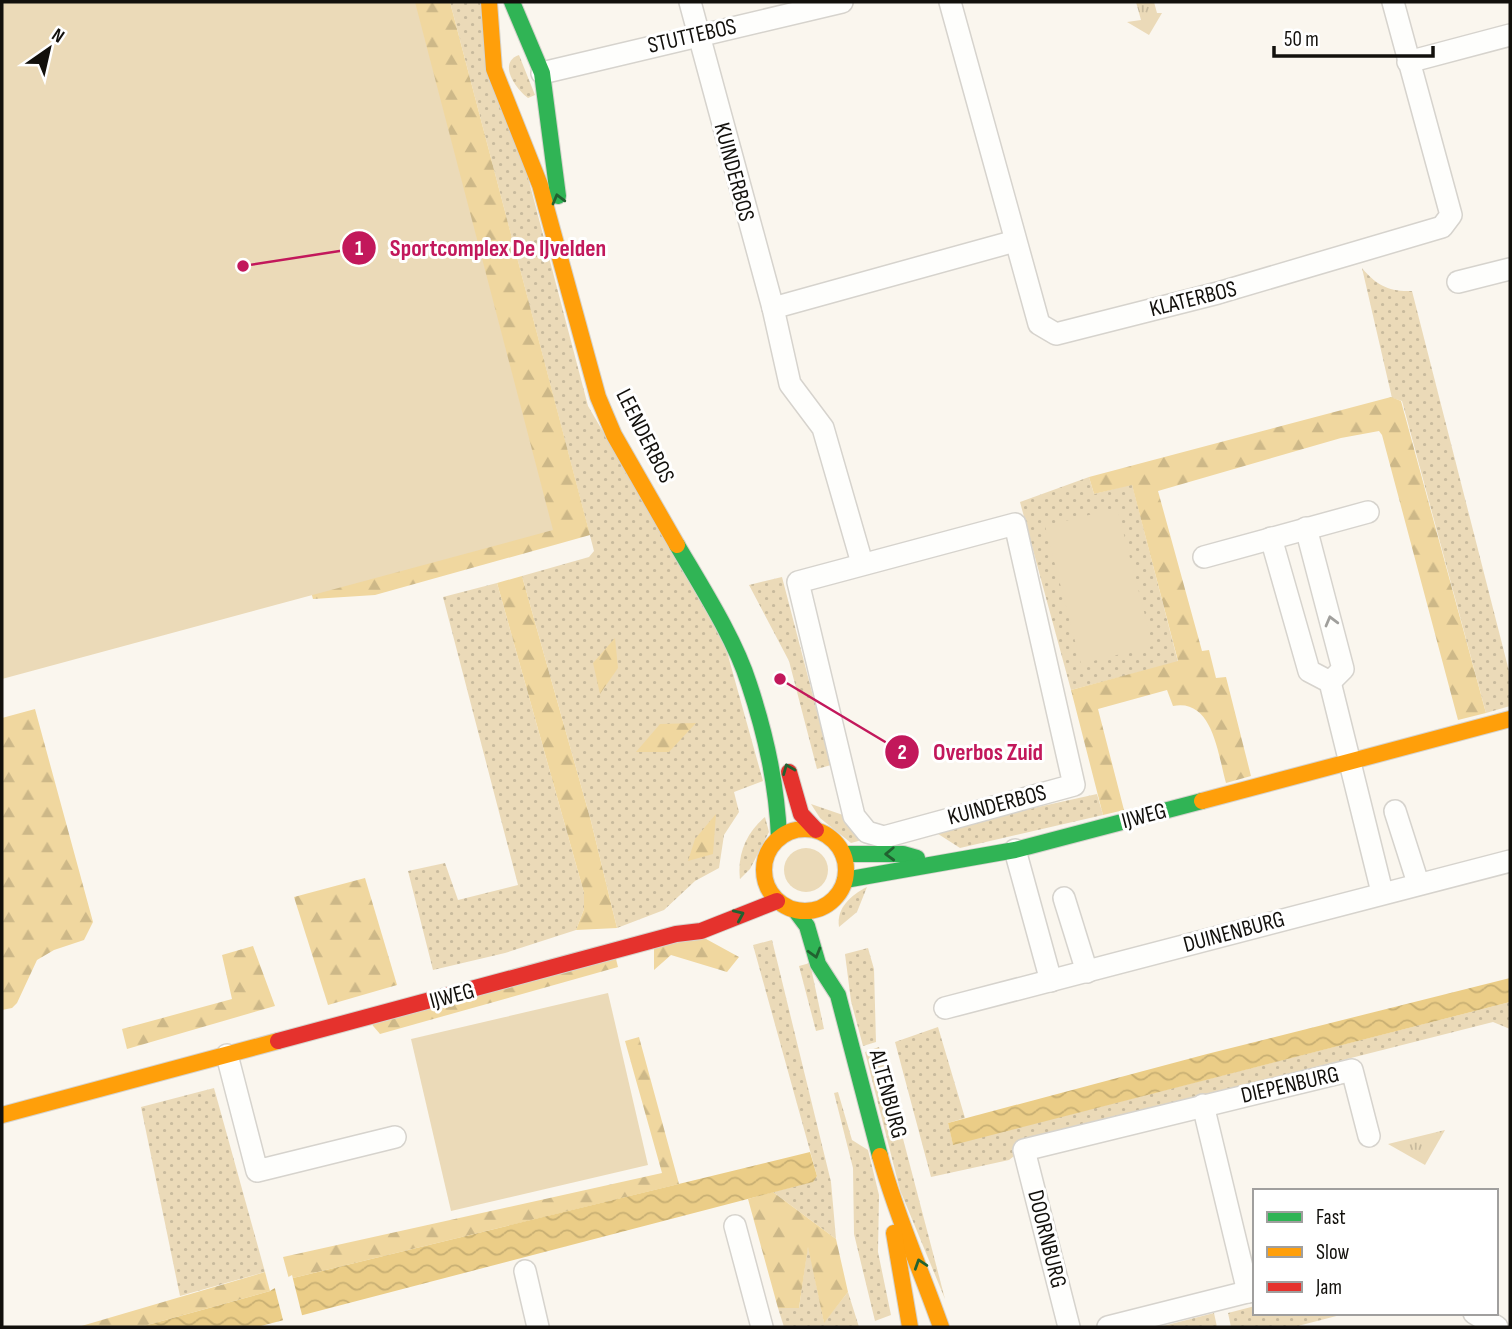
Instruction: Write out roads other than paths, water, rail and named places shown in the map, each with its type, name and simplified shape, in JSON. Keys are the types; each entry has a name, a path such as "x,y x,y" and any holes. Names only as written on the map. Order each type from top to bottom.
{"main road":[{"name":"LEENDERBOS","path":"489,2 494,69 507,108 540,185 604,410 614,435 713,608 749,682 778,805 779,837"},
{"name":"LEENDERBOS","path":"512,2 542,74 548,106 555,184 613,403 624,430 752,656 801,814 816,830"},
{"path":"492,48 505,34 516,31 526,33"},
{"path":"507,108 521,117 530,118 540,116 548,106"},
{"name":"IJWEG","path":"845,880 1015,850 1510,719"},
{"path":"750,886 763,870 771,846 779,837 801,829 816,830 829,837 843,854 845,880 828,911 808,912 795,910 777,901 764,881 763,870"},
{"name":"IJWEG","path":"843,854 903,854 935,863"},
{"name":"IJWEG","path":"2,1115 676,934 701,931 777,901"},
{"name":"ALTENBURG","path":"795,910 807,926 818,964 838,995 893,1204 913,1245 941,1327"},
{"name":"IJWEG","path":"676,934 702,913"},
{"name":"ALTENBURG","path":"838,995 840,964"},
{"name":"ALTENBURG","path":"893,1204 895,1250 910,1327"}],"street":[{"name":"KUINDERBOS","path":"690,2 773,308 790,384 823,428 862,564"},
{"name":"STUTTEBOS","path":"542,74 699,34 842,2"},
{"name":"KLATERBOS","path":"950,2 1014,241 1040,324 1056,334 1245,286 1442,228 1451,215 1393,2"},
{"path":"1408,62 1510,34"},
{"path":"773,308 1014,241"},
{"path":"1458,282 1510,269"},
{"path":"1203,557 1368,512"},
{"name":"KUINDERBOS","path":"1015,524 1074,785 884,837 867,832 854,816 798,582 862,564 1015,524"},
{"path":"1306,528 1343,669 1330,682"},
{"path":"1271,538 1309,671 1330,682 1382,892"},
{"path":"1395,811 1418,883"},
{"path":"1015,850 1051,981"},
{"name":"DUINENBURG","path":"945,1008 1382,892 1510,861"},
{"path":"1065,898 1087,972"},
{"path":"227,1055 257,1171 395,1137"},
{"name":"DIEPENBURG","path":"1024,1150 1352,1070 1368,1136"},
{"path":"1108,1327 1251,1291 1203,1105"},
{"name":"DOORNBURG","path":"1024,1150 1069,1327"},
{"path":"735,1226 762,1327"},
{"path":"525,1271 538,1327"},
{"path":"1477,1315 1497,1327"}],"water":[{"path":"1510,978 1510,1002 953,1145 948,1123 1207,1054"},
{"path":"810,1152 817,1176 813,1182 257,1327 140,1327 270,1291 289,1279"}],"place":[{"name":"Sportcomplex De IJvelden","path":"243,266"},
{"name":"Overbos Zuid","path":"780,679"}]}
